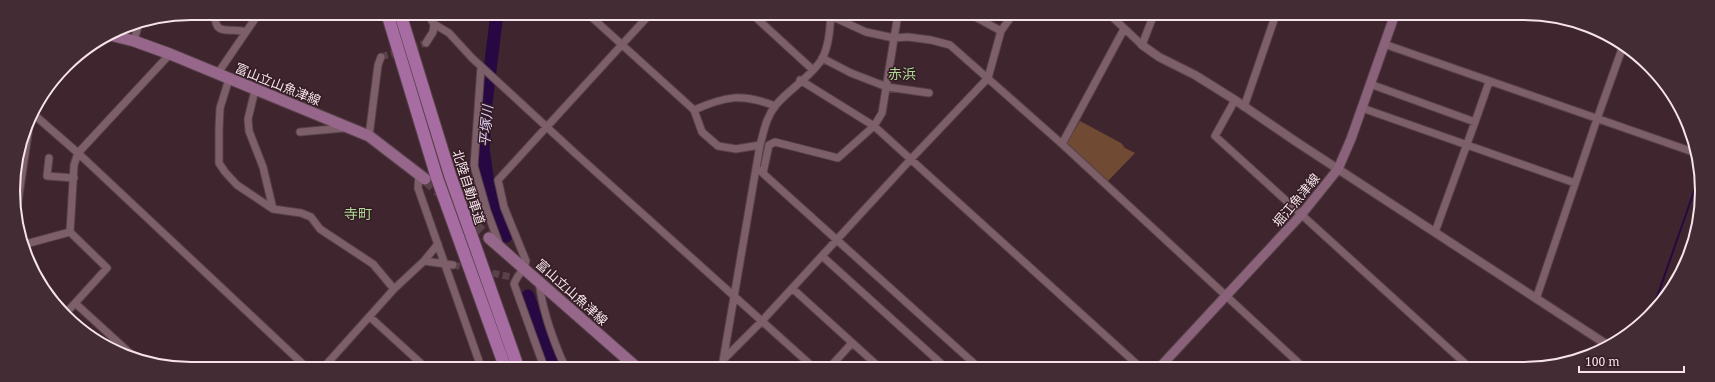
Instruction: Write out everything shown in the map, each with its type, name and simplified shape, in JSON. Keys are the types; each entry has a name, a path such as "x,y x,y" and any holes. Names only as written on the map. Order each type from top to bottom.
{"highway":[{"name":"北陸自動車道","path":"389,20 438,178 503,362"},
{"name":"北陸自動車道","path":"402,20 450,175 516,362"}],"main road":[{"name":"堀江魚津線","path":"1166,362 1301,215 1338,169 1362,108 1393,20"},
{"name":"富山立山魚津線","path":"118,36 170,54 218,73 228,79 369,136 422,176"},
{"name":"富山立山魚津線","path":"489,238 525,268 629,362"}],"street":[{"path":"215,20 218,27 224,31 240,30 246,32"},
{"path":"218,73 254,20"},
{"path":"431,20 434,24 449,33 496,81 806,362"},
{"path":"593,20 694,110 702,132 718,146 736,149 760,145"},
{"path":"542,362 514,284 516,278 525,268 526,261 504,207 498,180 645,20"},
{"path":"759,20 813,70"},
{"path":"830,20 828,39 822,58 813,70 800,80 775,106 767,120 760,145 760,170 838,239 971,362"},
{"path":"841,20 866,32 894,38 908,37 931,40 950,45 1062,144 1297,362"},
{"path":"723,362 734,298 760,170 769,144 775,142 838,158 874,126 882,113 897,20"},
{"path":"981,20 1001,31"},
{"path":"724,359 793,289 911,159 988,78 1001,31 1009,20"},
{"path":"1115,20 1142,45 1160,57 1195,75 1235,100 1603,342"},
{"path":"1142,45 1152,20"},
{"path":"1244,107 1274,20"},
{"path":"426,43 433,32 434,24"},
{"path":"134,41 137,29"},
{"path":"1062,144 1124,29"},
{"path":"1384,44 1489,82 1690,151"},
{"path":"1536,299 1621,51"},
{"path":"70,232 74,165 78,153 170,54"},
{"path":"369,136 378,65 381,57"},
{"path":"822,58 851,73 886,86 929,93"},
{"path":"481,67 474,166 487,211 501,247"},
{"path":"228,79 220,108 219,163 225,172 237,185 272,209 301,213 311,217 320,229 373,264 394,289"},
{"path":"800,80 874,126 1133,362"},
{"path":"1435,232 1489,82"},
{"path":"1370,84 1474,122"},
{"path":"255,90 248,119 249,131 263,167 272,209"},
{"path":"694,110 714,101 730,97 757,99 775,106"},
{"path":"1235,100 1215,136 1462,362"},
{"path":"1362,108 1575,183"},
{"path":"37,118 78,153 301,362"},
{"path":"300,132 349,127"},
{"path":"20,188 26,147"},
{"path":"49,158 48,176 74,178"},
{"path":"422,176 418,188 438,244 449,265 479,362"},
{"path":"28,243 70,232"},
{"path":"68,310 107,268 70,232"},
{"path":"329,362 394,289 424,261 438,244"},
{"path":"822,256 936,362"},
{"path":"424,261 449,265"},
{"path":"539,281 540,297 563,362"},
{"path":"793,289 873,362"},
{"path":"75,303 123,348"},
{"path":"370,317 418,362"},
{"path":"835,362 852,343"}],"shaded area":[{"path":"1080,121 1121,143 1125,148 1135,153 1108,181 1065,145"}],"waterway":[{"name":"平塚川","path":"496,20 486,103 483,148 487,177 506,236"},
{"path":"1656,300 1695,189"},
{"name":"平塚川","path":"528,296 551,362"}],"tunnel":[{"path":"381,57 426,43"},
{"path":"425,179 489,238"},
{"path":"453,265 472,269"},
{"path":"482,271 516,278"}],"district":[{"name":"赤浜","path":"902,74"},
{"name":"寺町","path":"358,214"}]}
